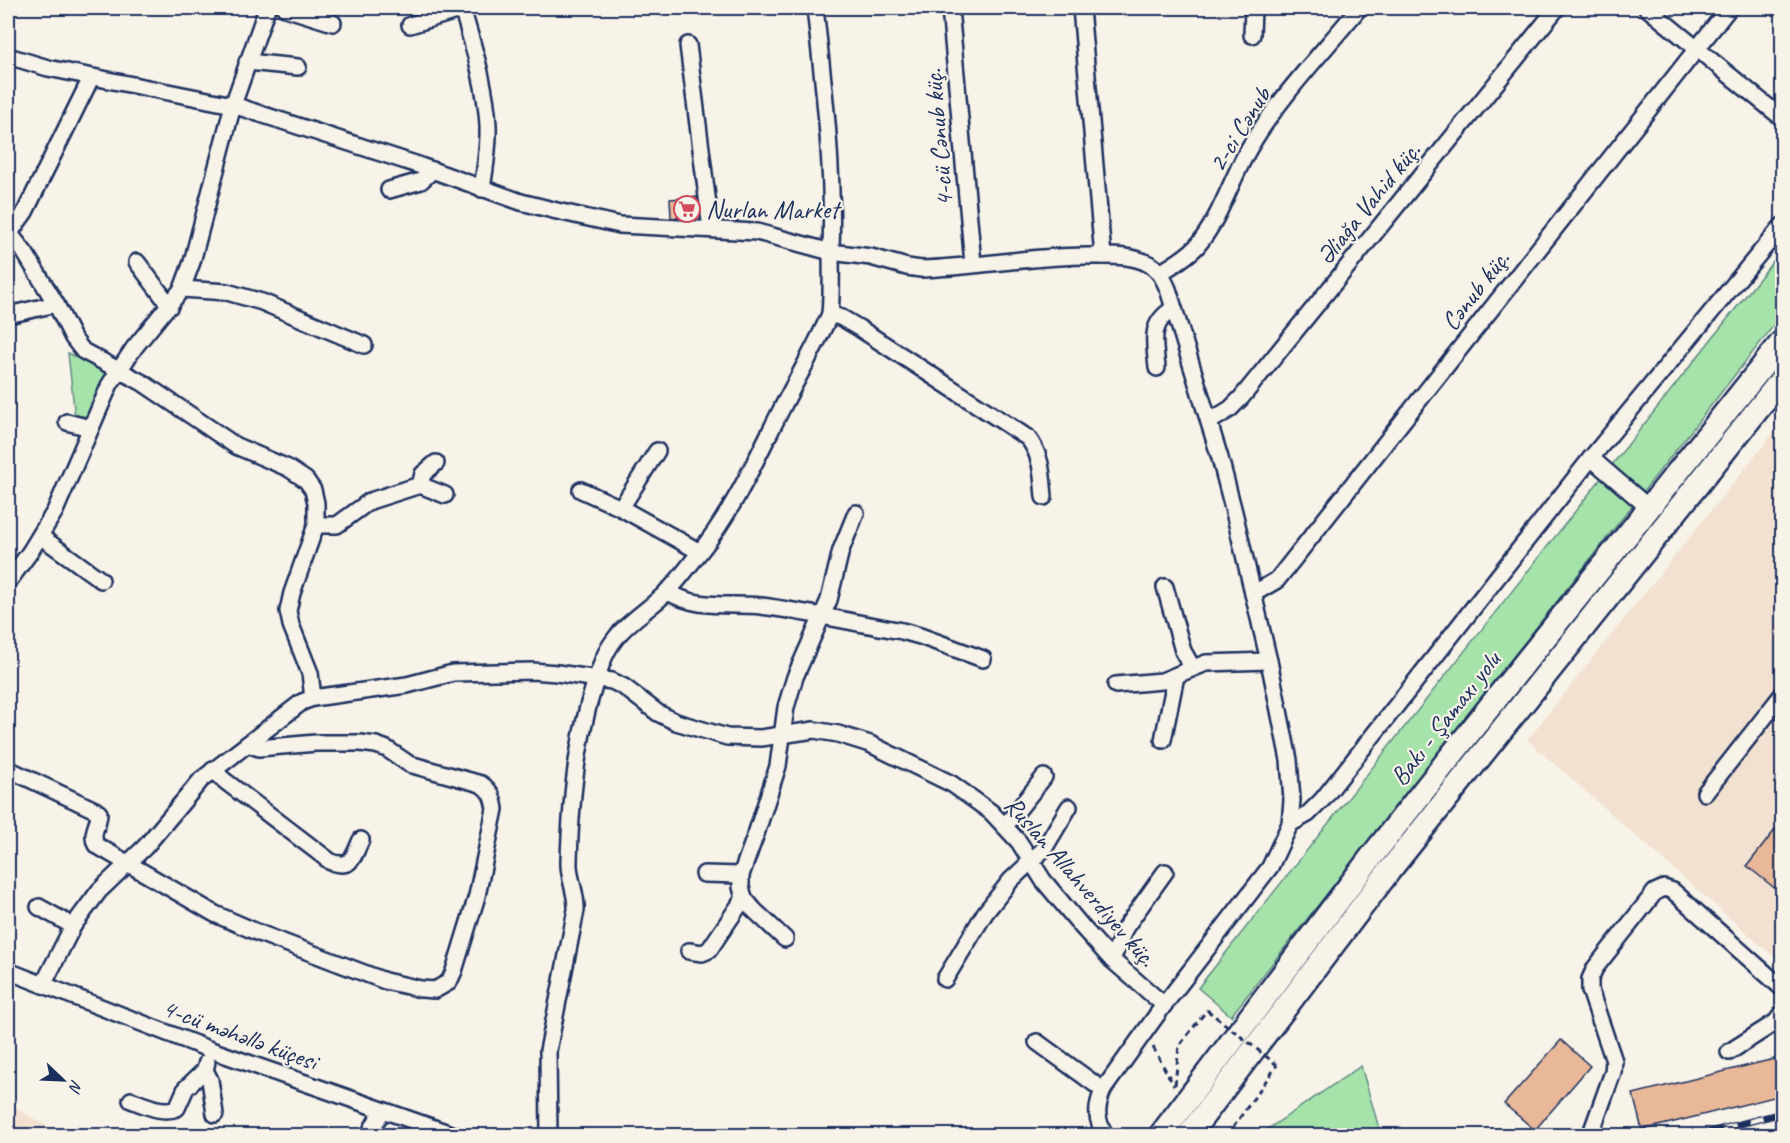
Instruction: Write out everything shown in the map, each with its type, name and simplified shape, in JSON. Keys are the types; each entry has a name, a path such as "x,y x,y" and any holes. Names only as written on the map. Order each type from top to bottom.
{"highway":[{"name":"Bakı - Şamaxı yolu","path":"1160,1136 1372,856 1782,342"},
{"name":"Bakı - Şamaxı yolu","path":"1188,1136 1389,871 1782,379"}],"street":[{"path":"8,582 55,511 110,384 134,348 182,289 192,262 232,105 267,8"},
{"path":"285,8 333,23"},
{"path":"410,26 463,8 479,70 488,125 488,151 482,189"},
{"path":"549,1136 548,1051 576,910 576,898 569,869 573,791 581,734 590,696 603,658 620,632 667,591 700,552 748,474 830,314 832,176 815,8"},
{"name":"4-cü Cənub küç.","path":"950,8 973,264"},
{"path":"1080,8 1103,256"},
{"path":"1252,35 1253,8"},
{"name":"2-ci Cənub","path":"1160,273 1186,257 1198,245 1256,138 1271,115 1359,8"},
{"name":"Əliağa Vahid küç.","path":"1209,422 1230,410 1241,398 1557,8"},
{"path":"1647,8 1782,118"},
{"name":"Cənub küç.","path":"1252,594 1277,580 1730,8"},
{"path":"688,45 711,229"},
{"path":"8,56 91,78 232,105 433,170 482,189 557,212 620,225 757,232 831,252 871,257 921,269 1072,256 1103,256 1137,259 1151,265 1160,273 1168,289 1234,512 1269,661 1291,777 1292,800 1290,824 1270,867 1164,1005 1103,1090 1097,1103 1096,1113 1106,1136"},
{"path":"247,62 298,67"},
{"path":"91,78 25,212 9,232 25,253 56,304 78,346 90,355 119,369 236,446 288,468 306,480 313,490 316,503 316,525 292,592 288,611 310,674 313,698"},
{"path":"389,190 421,182 433,170"},
{"path":"1290,824 1308,814 1323,800 1591,458 1782,226"},
{"path":"137,262 170,306"},
{"path":"182,289 226,292 262,302 364,345"},
{"path":"8,315 56,304"},
{"path":"1157,368 1155,332 1157,322 1173,309"},
{"path":"830,314 859,328 1028,438 1036,448 1041,461 1044,497"},
{"path":"67,422 90,428"},
{"path":"621,508 657,451"},
{"path":"1591,458 1649,508"},
{"path":"420,485 423,474 436,463"},
{"path":"316,525 337,525 369,501 420,485 445,495"},
{"path":"581,490 621,508 700,552"},
{"path":"785,939 753,910 744,898 741,875 778,766 786,707 795,677 829,600 841,550 856,513"},
{"path":"40,536 101,580"},
{"path":"1165,587 1184,651 1192,667"},
{"path":"667,591 679,599 694,604 760,606 920,636 983,659"},
{"path":"1116,685 1162,681 1206,663 1269,661"},
{"name":"Ruslan Allahverdiyev küç.","path":"43,985 73,926 99,891 145,847 190,791 213,770 302,702 313,698 407,685 453,673 532,671 597,677 612,681 624,687 658,713 676,722 727,737 747,738 825,731 870,744 952,784 991,812 1005,826 1043,880 1112,960 1164,1005"},
{"path":"1163,740 1176,676"},
{"path":"1705,793 1782,695"},
{"path":"8,769 95,810 99,813 99,820 93,834 96,845 226,918 385,981 435,990 448,981 458,960 477,896 495,809 489,789 481,784 409,764 387,749 376,745 315,742 259,748 248,744"},
{"path":"213,770 331,862 340,865 351,861 361,840"},
{"path":"1005,826 1044,777"},
{"path":"945,979 985,913 1011,880 1032,862 1054,835 1069,807"},
{"path":"1112,960 1125,928 1165,872"},
{"path":"704,874 741,875"},
{"path":"1590,1136 1613,1072 1614,1061 1590,990 1590,978 1595,968 1655,892 1664,888 1673,891 1782,988"},
{"path":"689,951 702,953 709,950 744,898"},
{"path":"39,907 73,926"},
{"name":"4-cü məhəllə küçesi","path":"8,971 211,1050 434,1132 457,1136"},
{"path":"1729,1052 1776,1022 1782,1014"},
{"path":"1037,1042 1103,1090"},
{"path":"131,1100 157,1108 171,1110 177,1108 186,1088 205,1070 211,1050"},
{"path":"205,1070 210,1080 215,1114"},
{"path":"368,1136 382,1111"}],"path":[{"path":"1145,1031 1175,1088 1179,1046 1208,1010 1278,1065 1227,1136"}],"shaded area":[{"path":"1782,422 1782,964 1527,740"},
{"path":"11,1105 62,1135 8,1135 8,1110"}],"green space":[{"path":"1782,250 1782,315 1231,1016 1198,988"},
{"path":"68,353 106,373 88,416 75,417"},
{"path":"1361,1066 1381,1135 1259,1135"}],"building":[{"path":"697,197 700,216 671,218 670,199"},
{"path":"1782,821 1782,894 1747,866"},
{"path":"1561,1040 1590,1066 1535,1130 1504,1104"},
{"path":"1782,1057 1782,1095 1642,1130 1633,1094"}],"railway":[{"path":"1695,1136 1782,1113"}],"place":[{"name":"Nurlan Market","path":"687,209"}]}
